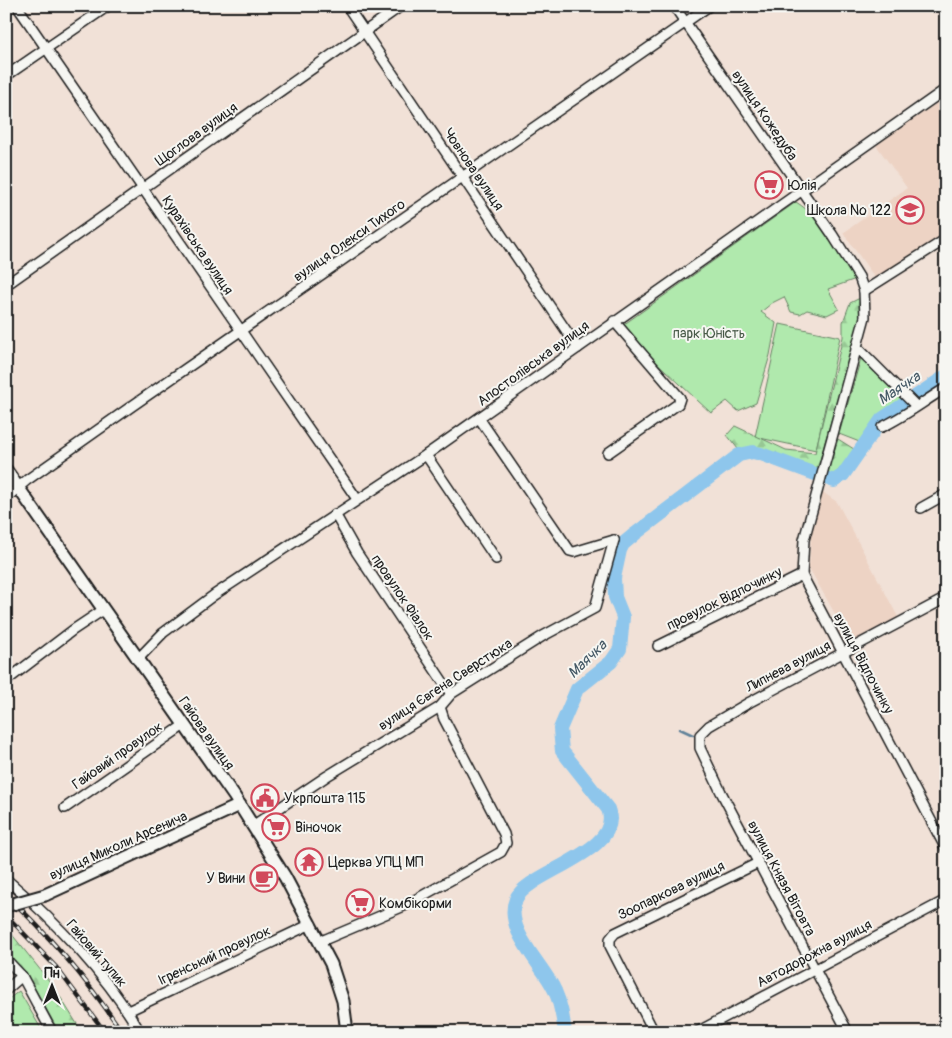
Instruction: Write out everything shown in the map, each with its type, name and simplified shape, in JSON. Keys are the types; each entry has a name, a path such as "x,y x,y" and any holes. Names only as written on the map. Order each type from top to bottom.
{"main road":[{"name":"Гайова вулиця","path":"6,470 254,825 311,924 338,982 344,1001 347,1032"},
{"name":"вулиця Миколи Арсенича","path":"6,906 46,895 240,806"}],"street":[{"name":"Курахівська вулиця","path":"17,6 357,499"},
{"path":"6,76 108,6"},
{"name":"Човнова вулиця","path":"347,6 578,348"},
{"name":"Щоглова вулиця","path":"6,284 144,189 364,30 401,6"},
{"name":"вулиця Кожедуба","path":"674,6 832,234 859,277 864,291"},
{"name":"вулиця Олекси Тихого","path":"6,498 18,487 709,6"},
{"name":"Апостолівська вулиця","path":"137,660 163,633 184,617 357,499 426,455 800,190 945,92"},
{"path":"802,576 804,540 865,317 864,291 946,239"},
{"path":"608,453 678,404 680,398 614,321"},
{"path":"856,348 906,394 914,404"},
{"path":"882,427 906,416 914,404 946,388"},
{"name":"вулиця Євгена Сверстюка","path":"254,825 327,776 440,707 451,694 543,636 595,608 614,540 574,552 570,550 479,418"},
{"path":"426,455 496,559"},
{"path":"921,508 946,494"},
{"name":"провулок Фіалок","path":"335,514 357,553 451,694"},
{"name":"провулок Відпочинку","path":"658,646 802,576"},
{"name":"вулиця Відпочинку","path":"802,576 946,849"},
{"name":"Липнева вулиця","path":"700,735 709,726 946,598"},
{"path":"6,681 73,630 103,610"},
{"path":"319,942 404,906 501,852 506,843 504,834 444,720 440,707"},
{"name":"Гайовий провулок","path":"65,808 184,725"},
{"name":"вулиця Князя Вітовта","path":"700,735 700,748 758,863 848,1032"},
{"name":"Зоопаркова вулиця","path":"654,1032 610,946 610,939 615,933 758,863"},
{"name":"Гайовий тупик","path":"6,879 83,955 128,1011 140,1032"},
{"name":"Автодорожна вулиця","path":"696,1032 946,900"},
{"name":"Ігренський провулок","path":"128,1011 311,924"},
{"path":"6,959 22,976 52,1032"},
{"path":"6,990 22,976"}],"shaded area":[{"name":"Школа № 122","path":"943,99 946,102 946,235 878,282 843,233 907,188 876,145"},
{"path":"821,491 837,502 898,617 851,642 809,568 812,523"}],"green space":[{"name":"парк Юність","path":"796,202 806,209 831,236 856,279 828,289 839,309 827,315 807,310 800,314 791,312 784,297 772,303 761,312 776,323 770,355 756,403 738,411 727,401 711,413 651,357 623,325"},
{"path":"860,298 861,317 817,470 747,449 738,449 727,435 735,426 786,450 815,453 843,337 843,322 850,303"},
{"path":"780,324 840,337 816,450 755,437"},
{"path":"861,358 902,400 881,414 862,443 839,434"},
{"path":"838,439 857,451 834,475 827,473"},
{"path":"6,927 54,987 82,1032 59,1032 30,980 6,953"},
{"path":"19,991 43,1032 6,1032 6,1001"}],"waterway":[{"name":"Маячка","path":"565,1032 563,1016 555,991 526,947 515,923 513,911 516,899 524,889 589,849 602,837 609,824 608,809 562,751 560,729 577,689 611,662 620,649 623,617 615,597 614,578 623,544 739,455 753,452 761,454 834,481 843,475 882,419 946,376"},
{"path":"680,729 693,735"}],"railway":[{"path":"6,895 68,960 122,1032"},
{"path":"6,915 56,967 105,1032"}],"place":[{"name":"Юлія","path":"769,185"},
{"name":"Школа № 122","path":"910,210"},
{"name":"Укрпошта 115","path":"265,798"},
{"name":"Віночок","path":"276,827"},
{"name":"Церква УПЦ МП","path":"309,862"},
{"name":"У Вини","path":"264,878"},
{"name":"Комбікорми","path":"360,903"}]}
